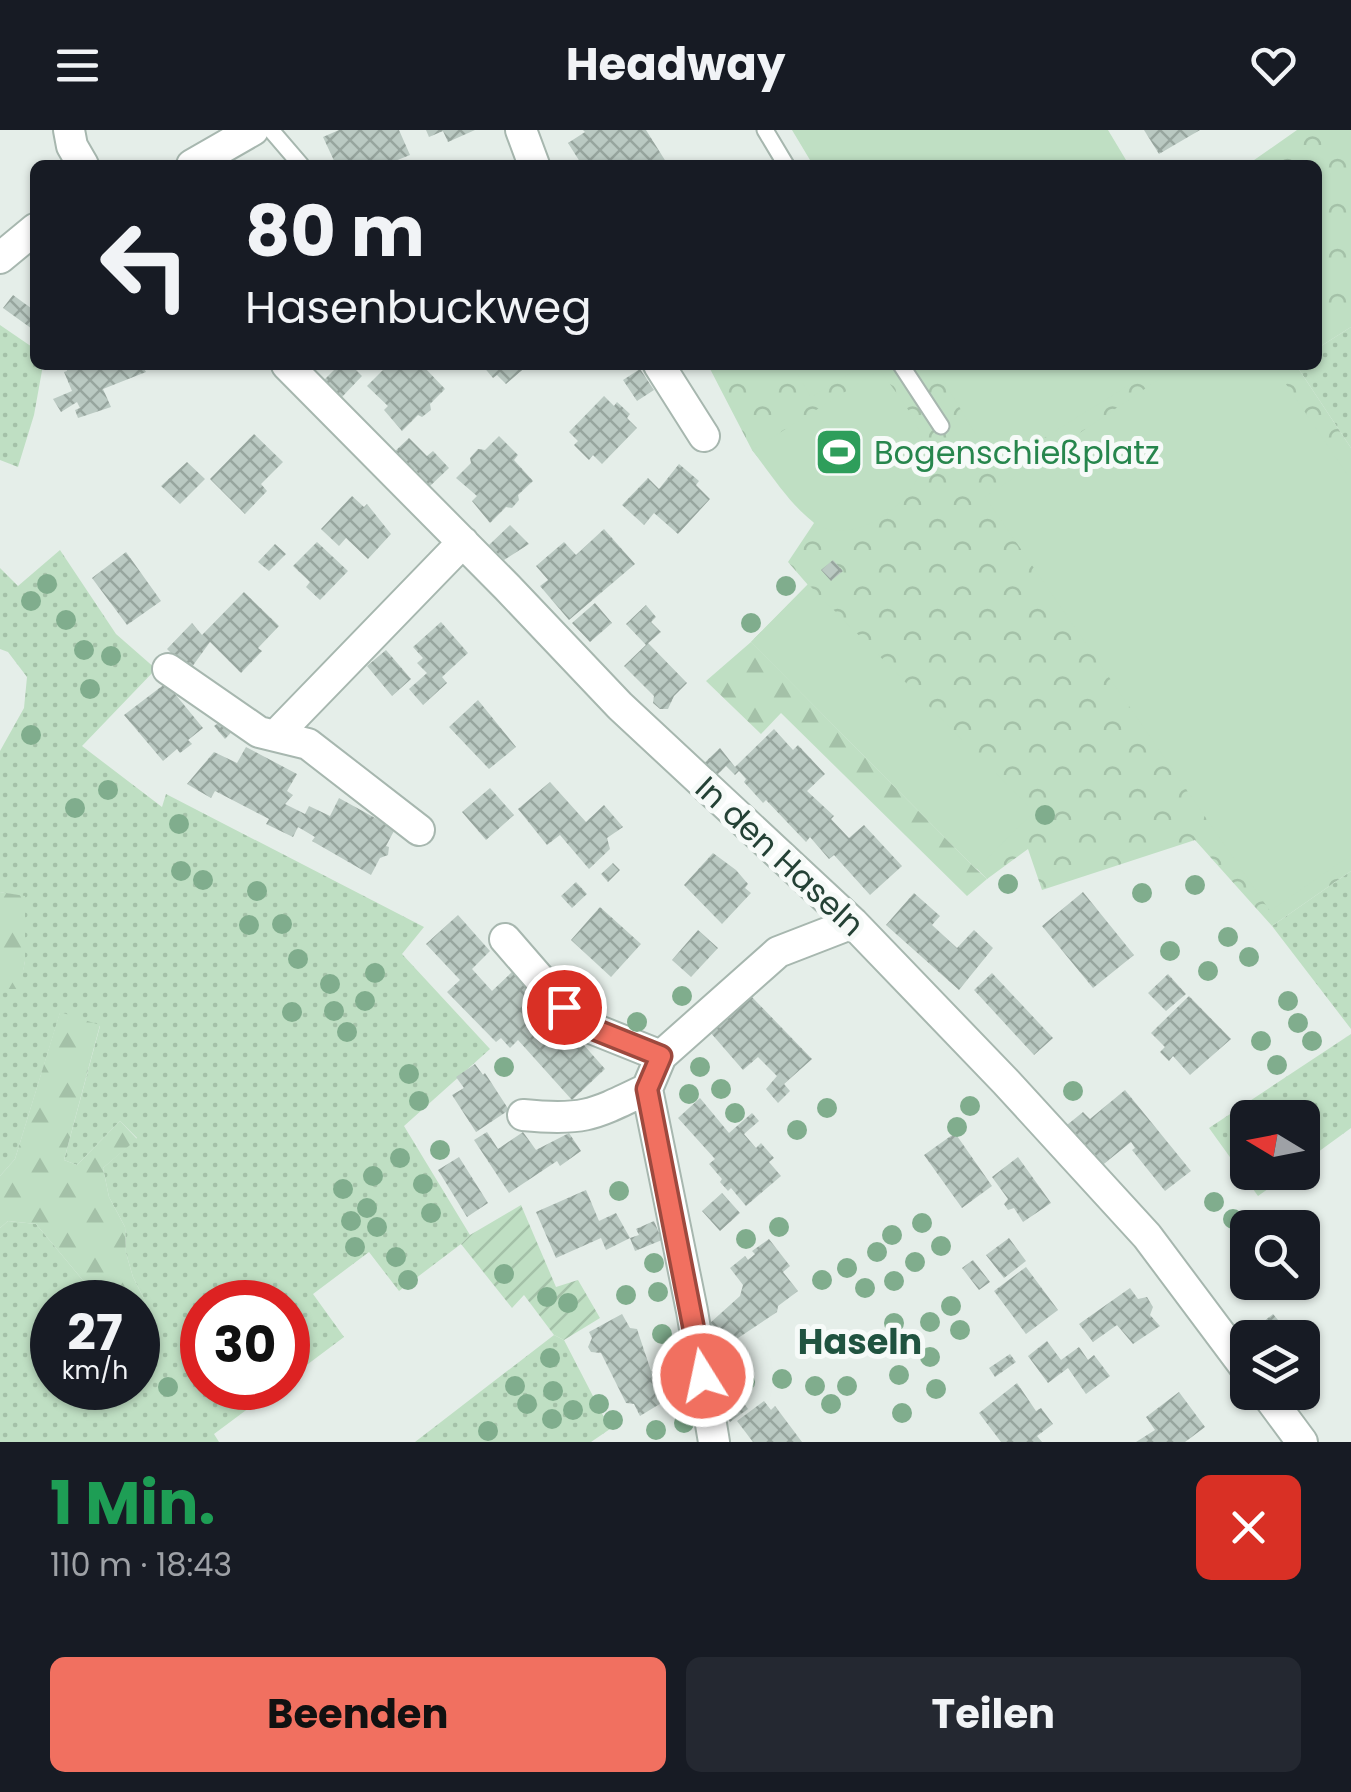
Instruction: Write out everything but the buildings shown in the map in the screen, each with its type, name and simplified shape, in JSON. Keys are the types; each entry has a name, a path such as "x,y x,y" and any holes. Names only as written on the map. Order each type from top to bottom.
{"street":[{"path":"70,130 72,146 80,160"},
{"path":"201,160 253,130"},
{"path":"520,130 532,160"},
{"path":"0,258 30,233"},
{"name":"In den Haseln","path":"292,370 620,706 853,924 1006,1082 1147,1236 1230,1347"},
{"path":"662,370 704,436"},
{"path":"276,735 463,542"},
{"path":"168,669 260,732 308,744 419,830"},
{"path":"714,1442 647,1089 661,1056 778,952 853,924"},
{"path":"504,939 564,1007 591,1028 661,1056"},
{"path":"523,1115 586,1117 647,1089"},
{"path":"1278,1410 1302,1442"}],"lane":[{"path":"271,130 298,160"},
{"path":"765,130 783,160"},
{"path":"904,370 941,426"}],"green space":[{"path":"792,130 1108,130 1126,160 810,160"},
{"path":"1297,130 1351,130 1351,327 1322,345 1322,160 1254,160"},
{"path":"0,325 30,346 30,370 42,370 18,467 0,460"},
{"path":"1351,327 1351,448 1299,370 1322,370 1322,345"},
{"path":"711,370 1299,370 1351,448 1351,871 1272,926 1195,840 1042,890 1028,849 987,879 751,642 808,585 788,562 814,523 752,450"},
{"path":"795,370 856,370 811,397"},
{"name":"Bogenschießplatz","path":"880,370 919,429 924,451 921,469 901,502 884,515 848,530 829,529 795,506 752,450"},
{"path":"937,370 1153,370 996,468"},
{"path":"1173,370 1276,370 1351,480 1351,855 1270,911 985,497"},
{"path":"60,550 116,634 156,669 82,746 162,807 166,794 424,927 402,954 490,1049 404,1126 470,1235 399,1291 369,1252 313,1294 344,1337 310,1362 310,1280 180,1280 180,1410 246,1410 214,1434 219,1442 0,1442 0,1228 8,1221 36,1224 83,1280 30,1280 30,1410 160,1410 160,1280 134,1280 126,1253 125,1227 109,1197 103,1168 137,1138 120,1121 77,1165 64,1160 100,1026 60,1013 15,1159 0,1176 0,989 19,989 25,961 25,897 0,892 0,751 24,708 27,677 8,652 0,649 0,568 18,586"},
{"path":"808,584 1034,812 976,869 751,642"},
{"path":"751,642 987,879 967,896 781,713 761,734 706,681"},
{"path":"1351,871 1351,1029 1272,926"},
{"path":"0,892 25,896 25,961 20,989 0,989"},
{"path":"60,1012 100,1025 64,1160 77,1165 120,1121 137,1139 103,1168 109,1197 125,1227 126,1253 134,1280 83,1280 36,1224 8,1221 0,1228 0,1176 15,1159"},
{"path":"1351,1034 1351,1128 1320,1151 1320,1100 1251,1100"},
{"path":"1230,1114 1230,1157 1209,1128"},
{"path":"521,1205 556,1287 578,1280 600,1318 564,1340 554,1335 524,1295 512,1308 461,1244"},
{"path":"554,1335 564,1340 610,1429 591,1442 415,1442"}],"place":[{"name":"Bogenschießplatz","path":"839,452"}],"district":[{"name":"Haseln","path":"860,1341"}],"route":[{"path":"564,1007 591,1028 661,1056 647,1089 703,1376"}]}
